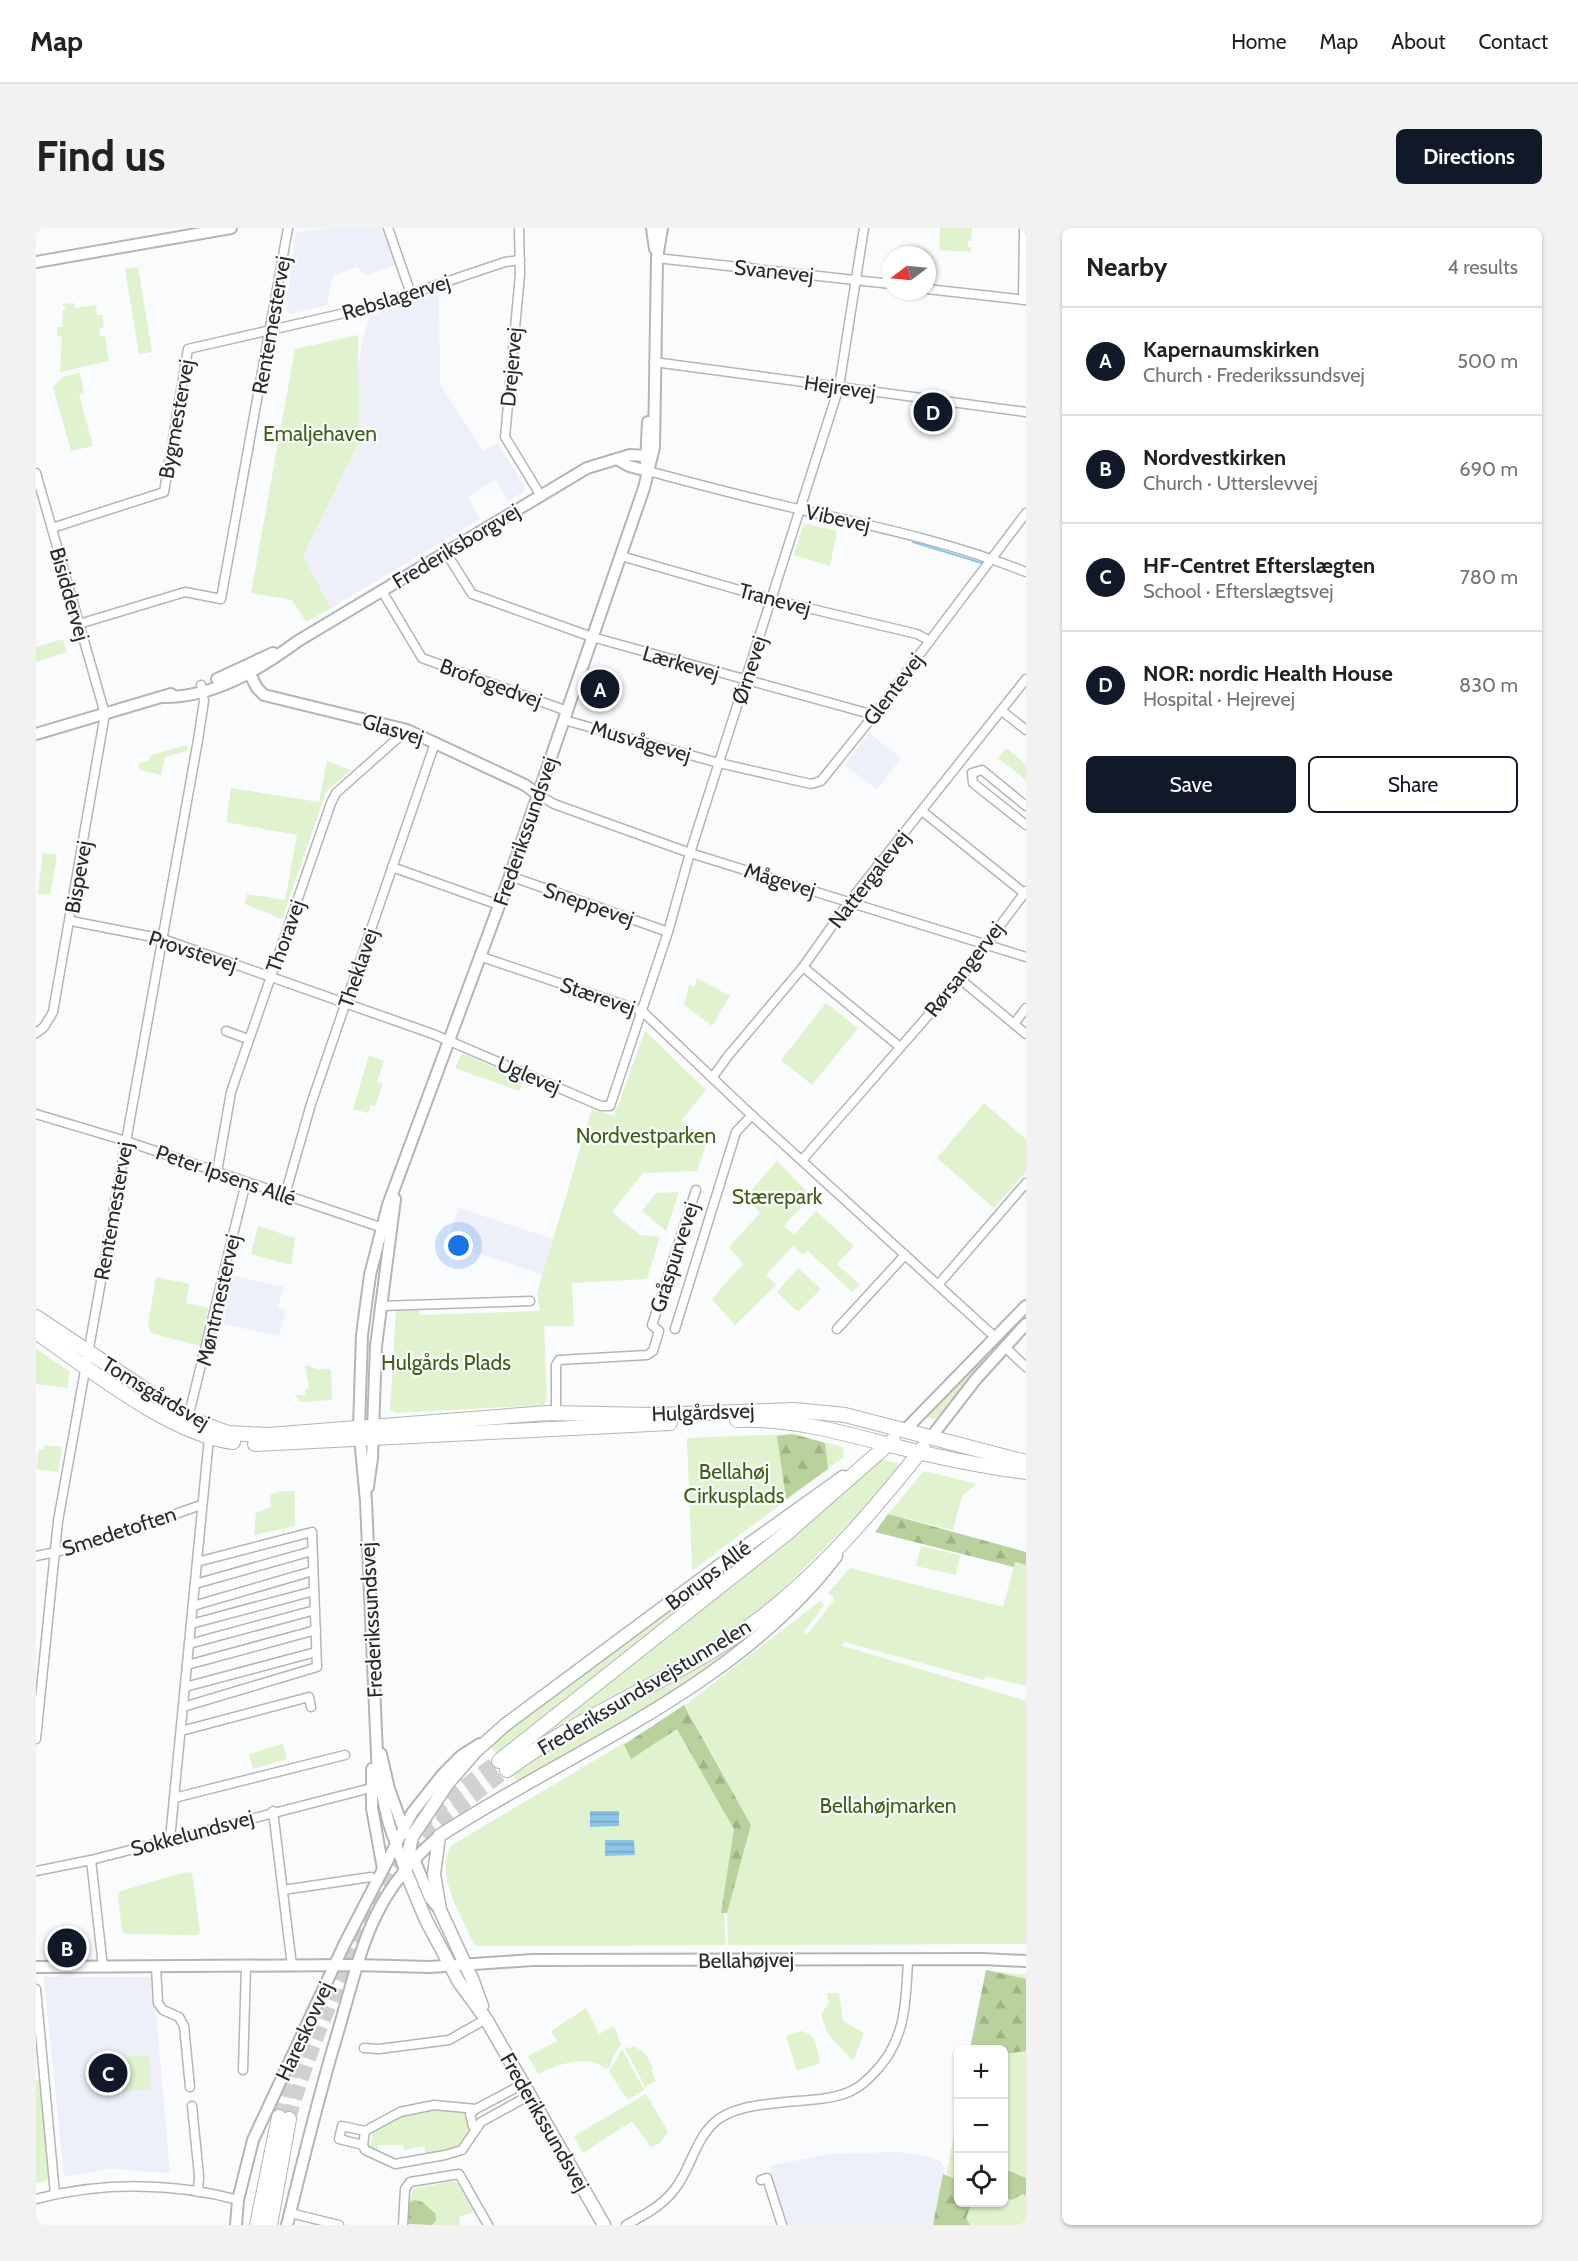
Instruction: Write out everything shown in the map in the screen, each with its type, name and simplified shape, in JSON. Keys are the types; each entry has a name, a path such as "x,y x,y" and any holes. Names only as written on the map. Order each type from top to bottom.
{"main road":[{"name":"Tomsgårdsvej","path":"36,1317 188,1418 212,1429 244,1434 366,1431"},
{"name":"Tomsgårdsvej","path":"36,1332 157,1414 209,1438 267,1444 366,1431"},
{"name":"Hulgårdsvej","path":"366,1431 556,1413 656,1415 794,1410 845,1415 902,1432 971,1464 1026,1472"},
{"path":"786,1421 809,1418 902,1432"},
{"name":"Hulgårdsvej","path":"366,1431 768,1419 887,1444 926,1444 1026,1462"},
{"name":"Borups Allé","path":"486,1741 731,1557 862,1466 902,1432"},
{"path":"439,1836 611,1736 746,1647 814,1584 857,1527 926,1444"},
{"name":"Frederikssundsvejstunnelen","path":"857,1527 796,1587 725,1643 503,1766 839,1490 862,1466"},
{"path":"405,1870 409,1845 448,1784 486,1741"},
{"name":"Frederikssundsvej","path":"439,1836 434,1874 440,1910 466,1965 486,2019"},
{"name":"Frederikssundsvej","path":"405,1870 450,1966 486,2019 604,2225"},
{"path":"256,2225 284,2118 270,2225"}],"street":[{"path":"36,262 231,228"},
{"name":"Rentemestervej","path":"79,624 185,592 221,599 288,228"},
{"path":"388,228 411,294"},
{"name":"Drejervej","path":"519,228 520,260 505,437 541,496"},
{"name":"Frederikssundsvej","path":"652,228 657,258"},
{"name":"Frederikssundsvej","path":"405,1870 374,1792 376,1739 366,1500 366,1431 361,1351 370,1275 399,1181 448,1041 510,876 621,556 654,447 657,258 662,228"},
{"name":"Ørnevej","path":"610,1107 668,932 690,853 839,387 864,228"},
{"path":"936,290 1024,300 1024,228"},
{"name":"Svanevej","path":"657,258 882,283"},
{"name":"Rebslagervej","path":"271,329 371,307 505,262 520,260"},
{"name":"Bygmestervej","path":"51,528 164,492 188,349 271,329"},
{"name":"Hejrevej","path":"654,362 1026,412"},
{"name":"Frederiksborgvej","path":"36,734 250,674 298,641 596,463 617,459 629,466 647,469"},
{"name":"Vibevej","path":"647,469 800,509 906,533 992,558 1026,572"},
{"name":"Bisiddervej","path":"36,473 105,714"},
{"name":"Glentevej","path":"719,763 811,784 821,781 930,642 1026,513"},
{"name":"Lærkevej","path":"446,551 472,594 592,638 874,715"},
{"name":"Tranevej","path":"621,556 772,599 917,634 930,642"},
{"name":"Brofogedvej","path":"382,591 422,658 565,715"},
{"name":"Frederiksborgvej","path":"202,688 298,641"},
{"name":"Glasvej","path":"250,674 257,688 264,695 407,730 525,785 537,794"},
{"name":"Nattergalevej","path":"712,1078 803,967 849,902 1026,679"},
{"name":"Rentemestervej","path":"36,1739 54,1552 84,1365 198,740 204,701 202,688"},
{"path":"1002,711 1026,730"},
{"name":"Bispevej","path":"36,1033 44,1027 53,1012 105,714"},
{"name":"Musvågevej","path":"565,715 719,763"},
{"name":"Thoravej","path":"217,1172 231,1092 331,802 336,793 407,730"},
{"name":"Theklavej","path":"285,1195 311,1104 435,743"},
{"path":"1026,806 982,770 972,773 973,783 1026,825"},
{"name":"Mågevej","path":"537,794 554,804 690,853 1026,957"},
{"path":"922,811 1025,892"},
{"path":"393,867 499,905"},
{"name":"Sneppevej","path":"510,876 668,932"},
{"name":"Rørsangervej","path":"802,1159 960,979 1025,892"},
{"name":"Provstevej","path":"70,921 163,939 448,1041"},
{"name":"Stærevej","path":"479,956 642,1011 996,1338"},
{"path":"803,967 900,1047"},
{"path":"960,979 1026,1034"},
{"path":"1014,1024 1026,1008"},
{"path":"226,1031 249,1039"},
{"name":"Uglevej","path":"448,1041 601,1106 610,1107"},
{"name":"Peter Ipsens Allé","path":"36,1114 126,1141 385,1228"},
{"path":"675,1329 736,1132 752,1115"},
{"name":"Møntmestervej","path":"188,1418 246,1182"},
{"path":"938,1285 1025,1186"},
{"name":"Gråspurvevej","path":"556,1413 556,1365 559,1360 647,1355 653,1351 659,1331 652,1325 696,1190"},
{"name":"Frederikssundsvej","path":"366,1431 380,1306 385,1228"},
{"path":"837,1329 905,1256"},
{"path":"380,1306 530,1301"},
{"name":"Borups Allé","path":"902,1432 1026,1306"},
{"path":"926,1444 976,1379 1026,1324"},
{"path":"1005,1347 1026,1367"},
{"path":"170,1839 209,1438"},
{"name":"Smedetoften","path":"36,1556 104,1539 201,1505"},
{"path":"183,1707 317,1667 312,1532 197,1562"},
{"path":"195,1584 312,1551"},
{"path":"193,1606 313,1571"},
{"path":"191,1624 314,1591"},
{"path":"189,1644 315,1610"},
{"path":"187,1665 316,1630"},
{"path":"185,1687 316,1652"},
{"path":"181,1731 309,1697 311,1707"},
{"name":"Frederikssundsvej","path":"376,1739 403,1829 430,1898 440,1910"},
{"name":"Borups Allé","path":"396,1845 412,1813 443,1774 461,1756 486,1741"},
{"path":"174,1798 345,1755"},
{"path":"374,1792 384,1861 383,1869"},
{"name":"Sokkelundsvej","path":"36,1870 91,1860 348,1793 374,1792"},
{"path":"273,1811 292,1966"},
{"path":"414,1858 439,1836"},
{"name":"Hareskovvej","path":"236,2225 238,2200 258,2129 335,1965 396,1845"},
{"name":"Hareskovvej","path":"287,2225 325,2071 355,1965 375,1916 414,1858"},
{"path":"91,1860 103,1967"},
{"path":"283,1890 357,1881 370,1877 378,1881"},
{"path":"357,1881 371,1894"},
{"path":"626,2225 653,2210 673,2191 705,2132 717,2120 738,2110 837,2095 862,2085 886,2061 900,2037 907,1998 908,1959"},
{"name":"Bellahøjvej","path":"36,1967 450,1966 532,1960 1026,1961"},
{"path":"156,1967 158,2003 163,2010 179,2017 184,2026 190,2087"},
{"path":"243,2070 246,1967"},
{"path":"36,1989 40,2068 55,2194"},
{"path":"364,2048 379,2049 449,2040 486,2019"},
{"path":"478,2127 473,2126 470,2114 523,2084"},
{"path":"365,2131 363,2145 365,2150 395,2164 462,2150 481,2122 530,2095"},
{"path":"363,2145 339,2139 342,2126 365,2131 400,2112 434,2105 476,2109"},
{"path":"192,2106 199,2176 198,2192"},
{"path":"403,2225 405,2189 410,2182 459,2174 488,2225"},
{"path":"761,2180 767,2178 782,2225"},
{"path":"36,2199 105,2187 166,2187 238,2200"},
{"path":"290,2213 339,2225"}],"shaded area":[{"path":"330,228 383,228 396,265 366,275 357,267 333,275 327,305 290,314 286,310 296,232"},
{"path":"439,291 440,384 483,451 498,443 525,487 523,492 509,501 495,479 468,497 480,519 331,608 303,556 359,441 357,379 362,341 370,316"},
{"path":"869,733 901,758 877,790 845,765"},
{"path":"459,1208 553,1239 543,1275 447,1243"},
{"path":"231,1275 284,1287 278,1307 286,1310 279,1336 223,1324 226,1313 222,1312"},
{"path":"44,1977 153,1977 170,2173 110,2169 64,2177"},
{"path":"897,2152 931,2157 941,2162 945,2170 935,2225 788,2225 769,2166 828,2154"}],"green space":[{"path":"940,228 972,228 971,241 968,241 971,252 939,250"},
{"path":"138,267 152,352 139,354 125,269"},
{"path":"74,303 75,308 96,305 97,315 102,315 104,327 99,328 100,336 105,336 109,361 60,372 62,337 57,336 57,327 62,327 63,310 66,309 62,304"},
{"name":"Emaljehaven","path":"358,335 359,441 303,556 331,608 306,622 292,600 251,593 295,349"},
{"path":"80,373 84,393 79,395 93,446 71,451 53,387 63,377"},
{"path":"808,524 837,531 830,566 794,555 803,526"},
{"path":"63,639 67,652 36,662 36,647"},
{"path":"187,745 187,751 165,757 161,775 141,770 138,764 149,760 152,755"},
{"path":"1006,748 1026,764 1026,780 998,758"},
{"path":"327,761 351,770 326,792 282,919 245,904 247,894 285,900 297,835 226,822 231,788 319,802"},
{"path":"43,853 57,855 50,895 38,894"},
{"path":"697,978 730,996 712,1026 684,1005 689,985 694,987"},
{"path":"826,1003 858,1028 812,1085 781,1060"},
{"path":"645,1031 706,1090 681,1121 708,1138 697,1171 643,1173 612,1212 640,1235 660,1237 647,1279 572,1283 574,1326 544,1326 547,1400 543,1405 395,1413 390,1409 396,1311 419,1310 421,1315 540,1311 537,1293 592,1109 614,1116"},
{"path":"462,1053 524,1080 519,1091 455,1068"},
{"path":"369,1055 384,1061 377,1082 383,1084 375,1106 371,1105 368,1113 353,1109"},
{"path":"984,1103 1026,1139 1026,1172 994,1208 937,1158"},
{"name":"Stærepark","path":"777,1161 811,1196 784,1226 794,1235 816,1211 854,1246 837,1264 860,1285 852,1292 808,1251 803,1255 793,1246 766,1275 776,1285 735,1325 712,1299 743,1264 729,1247 760,1213 746,1196"},
{"path":"679,1192 666,1231 642,1211 656,1193"},
{"path":"258,1226 295,1238 291,1265 251,1254"},
{"path":"798,1268 821,1289 798,1312 777,1292"},
{"path":"156,1277 189,1284 186,1303 208,1308 200,1346 151,1333 148,1325"},
{"path":"36,1349 69,1371 68,1388 36,1384"},
{"path":"989,1353 941,1415 935,1419 927,1417"},
{"path":"305,1365 318,1369 331,1369 332,1400 301,1402 295,1395 306,1395 305,1390 309,1388"},
{"name":"Bellahøj Cirkusplads","path":"792,1434 843,1447 844,1457 692,1571 687,1438"},
{"path":"793,1434 825,1443 828,1469 786,1499 777,1436"},
{"path":"45,1445 62,1447 58,1472 36,1469 39,1449 44,1449"},
{"path":"881,1459 900,1464 853,1520 777,1595 770,1621 727,1654 651,1706 519,1783 489,1745 527,1713 796,1515 813,1519"},
{"path":"924,1471 977,1484 962,1496 953,1530 888,1514"},
{"path":"280,1491 295,1491 295,1526 254,1535 256,1513 271,1507 270,1495"},
{"path":"888,1514 1026,1552 1026,1565 1015,1562 1014,1567 875,1532"},
{"path":"921,1546 960,1555 956,1575 916,1566"},
{"name":"Bellahøjmarken","path":"1015,1562 1026,1565 1026,1686 985,1676 984,1680 844,1642 843,1646 1026,1701 1026,1944 728,1945 727,1912 751,1825 685,1705 820,1601 824,1605 803,1633 807,1635 834,1600 833,1596 828,1593 850,1568 1003,1607"},
{"path":"684,1705 751,1825 727,1913 721,1913 734,1829 677,1729 631,1759 624,1745"},
{"path":"683,1708 746,1823 724,1912 726,1945 478,1946 473,1943 447,1881 447,1856 452,1845"},
{"path":"283,1744 287,1759 253,1769 249,1754"},
{"path":"186,1872 192,1873 200,1931 198,1935 127,1934 122,1931 118,1896 121,1891"},
{"path":"986,1970 1026,1975 1026,2225 937,2225 954,2134 954,2207 1008,2207 1008,2045 972,2045"},
{"path":"986,1970 1026,1979 1026,2051 1008,2053 1008,2045 971,2045"},
{"path":"827,1993 839,1993 843,2021 864,2033 853,2061 828,2034 821,2014 829,2003"},
{"path":"586,2008 599,2034 614,2026 621,2045 613,2056 610,2067 605,2069 598,2064 581,2061 562,2064 538,2074 528,2056 557,2041 551,2031"},
{"path":"800,2031 806,2032 813,2038 820,2063 797,2071 786,2036"},
{"path":"635,2047 645,2053 653,2068 651,2070 656,2081 645,2087 625,2048"},
{"path":"622,2049 644,2090 628,2100 609,2072"},
{"path":"149,2055 151,2089 99,2094 96,2060"},
{"path":"36,2080 41,2080 50,2180 36,2183"},
{"path":"646,2094 668,2132 659,2144 651,2147 632,2121 583,2153 574,2136"},
{"path":"435,2110 462,2112 473,2131 455,2149 426,2156 424,2146 404,2150 403,2145 378,2145 378,2152 370,2146 374,2130 401,2117"},
{"path":"1008,2171 1026,2178 1026,2196 1023,2194 1011,2200 1008,2199"},
{"path":"943,2174 954,2178 954,2207 970,2207 966,2218 970,2225 933,2225"},
{"path":"452,2181 457,2183 474,2212 459,2217 460,2225 432,2225 436,2221 414,2200 409,2203 413,2189"},
{"path":"414,2200 422,2202 435,2213 436,2221 432,2225 408,2224 409,2203"}],"water":[{"path":"590,1811 619,1811 619,1826 590,1827"},
{"path":"605,1840 634,1840 635,1855 605,1856"}],"waterway":[{"path":"803,515 856,528"},
{"path":"913,542 982,563"}],"tunnel":[{"path":"392,1861 427,1819 469,1782 499,1761"},
{"path":"289,2119 326,2014 369,1917 388,1882 427,1836 452,1813 507,1770"},
{"path":"279,2117 297,2053"}],"place":[{"name":"NOR: nordic Health House","path":"933,412"},
{"name":"Kapernaumskirken","path":"600,689"},
{"name":"Nordvestkirken","path":"67,1948"},
{"name":"HF-Centret Efterslægten","path":"108,2073"}],"park label":[{"name":"Nordvestparken","path":"646,1135"},
{"name":"Hulgårds Plads","path":"446,1362"}]}
